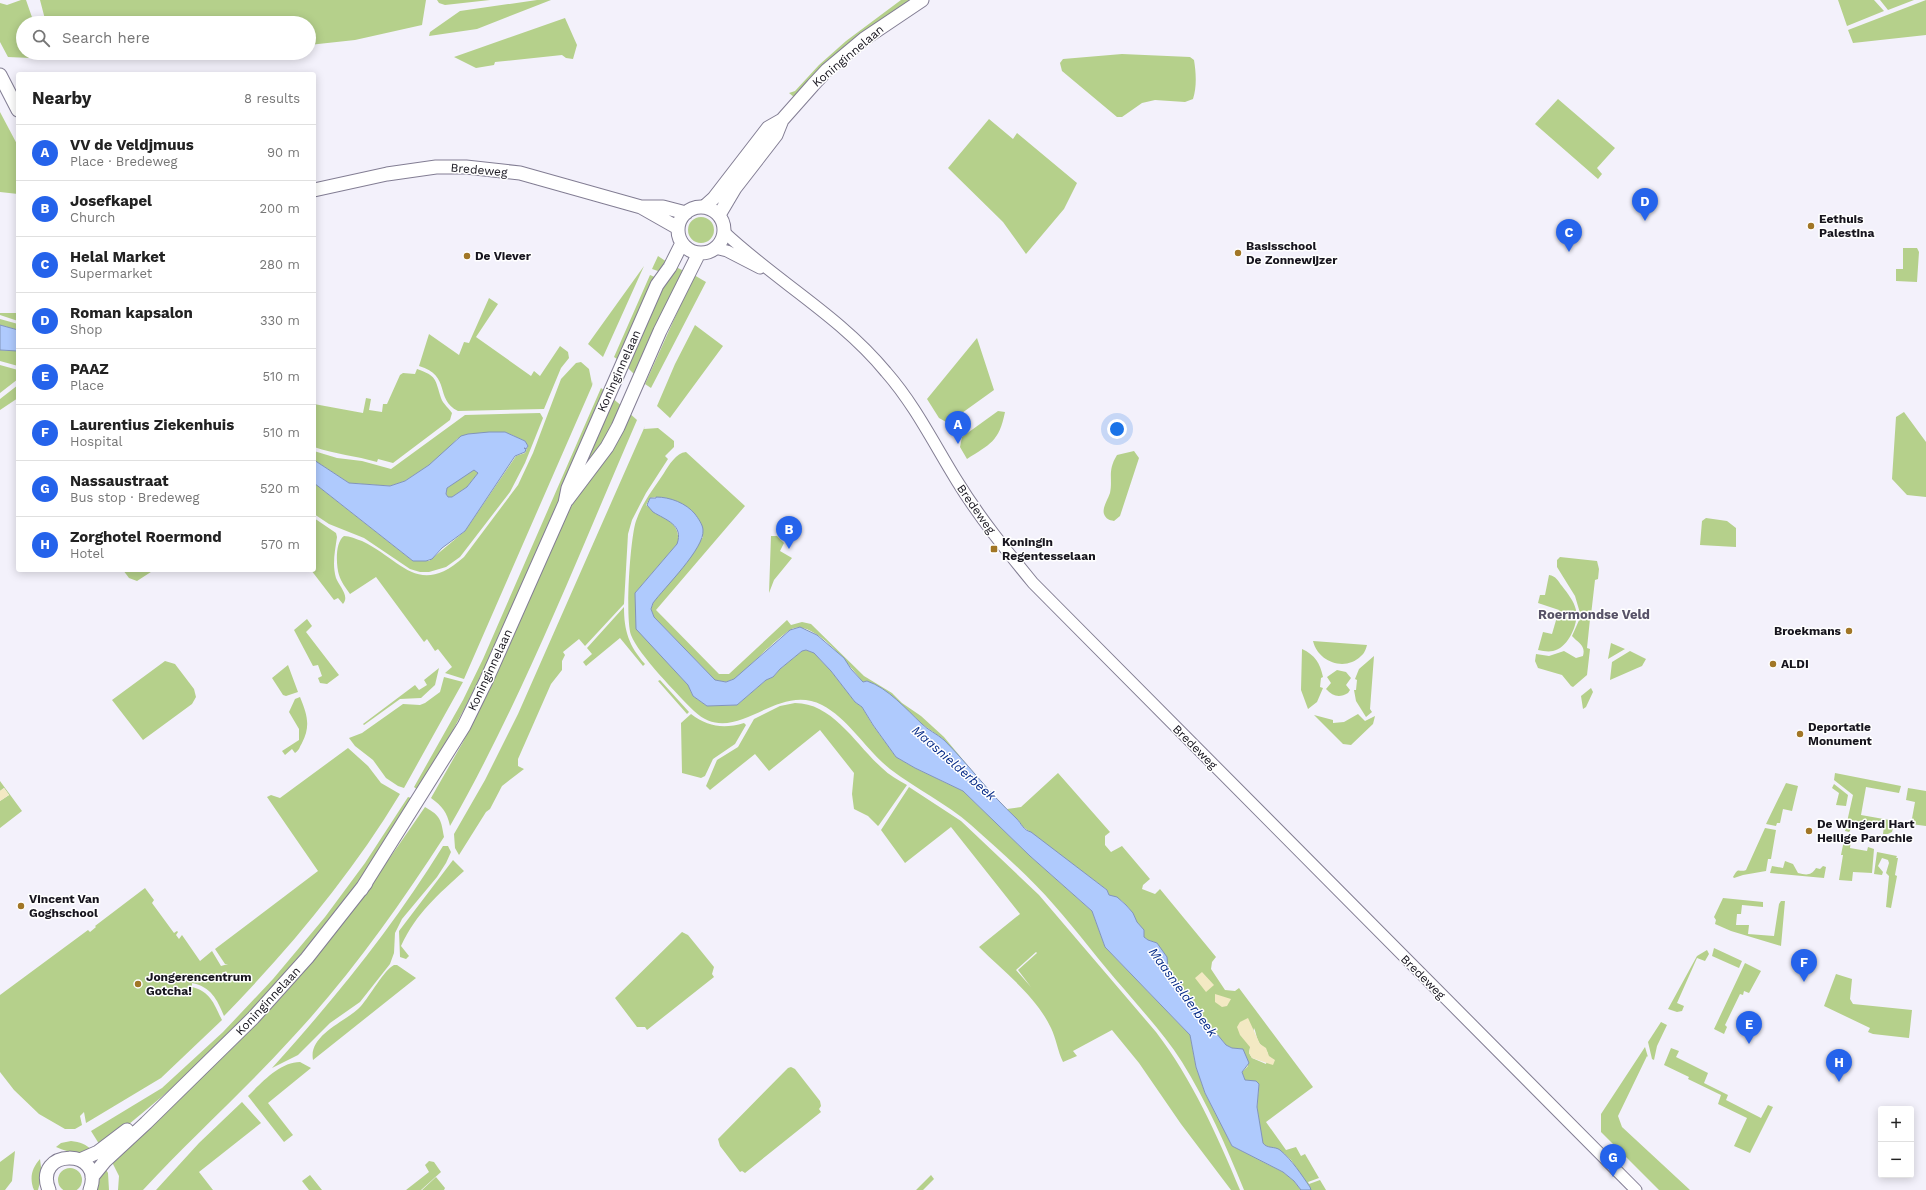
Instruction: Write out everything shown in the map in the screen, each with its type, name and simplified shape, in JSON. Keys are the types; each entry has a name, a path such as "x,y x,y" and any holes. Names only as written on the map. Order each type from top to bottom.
{"main road":[{"name":"Koninginnelaan","path":"704,207 714,198 768,128 782,120 827,70 864,39 922,0"},
{"path":"1,77 16,106"},
{"name":"Koninginnelaan","path":"719,215 739,182 776,135 782,120"},
{"name":"Bredeweg","path":"316,190 387,174 436,167 466,167 520,173 641,207 678,228"},
{"name":"Bredeweg","path":"641,207 663,207 686,213"},
{"path":"704,207 719,215 723,223 724,232 720,243 715,248 708,252 692,251 682,242 678,228 681,219 686,213 691,209 704,207"},
{"name":"Koninginnelaan","path":"565,503 568,488 607,396 657,285 670,267 682,242"},
{"name":"Koninginnelaan","path":"91,1184 105,1161 233,1039 278,991 324,937 361,890 464,726 486,681 565,503 606,447 626,409 660,331 699,252"},
{"name":"Koninginnelaan","path":"80,1160 98,1152 142,1118 166,1103"},
{"path":"46,1187 50,1168 59,1160 72,1158 80,1160 88,1167 91,1184"}],"street":[{"name":"Bredeweg","path":"724,232 827,314 886,371 916,411 970,502 999,542 1043,593 1636,1190"},
{"name":"Bredeweg","path":"715,248 727,251 785,281"}],"green space":[{"path":"21,0 26,0 32,16 16,16 16,57 8,57 0,42 0,3 7,5"},
{"path":"40,0 426,0 422,25 355,40 316,44 316,16 44,16"},
{"path":"437,0 490,0 445,5 439,3"},
{"path":"537,0 551,0 477,29 429,36 430,32 460,11"},
{"path":"901,0 911,0 794,97 789,93 795,91 819,65 846,41"},
{"path":"1838,0 1874,0 1884,11 1847,26"},
{"path":"1880,0 1914,0 1888,10"},
{"path":"1926,0 1926,35 1853,43 1848,30"},
{"path":"565,18 577,45 573,59 566,58 562,55 495,62 494,65 476,68 454,57"},
{"path":"1122,54 1190,57 1194,60 1196,74 1196,85 1193,99 1185,102 1155,100 1142,103 1122,117 1117,117 1062,71 1060,63 1063,59"},
{"path":"1558,99 1615,148 1597,168 1602,174 1598,179 1535,124"},
{"path":"0,112 16,142 16,194 0,192"},
{"path":"989,119 1013,139 1017,133 1077,183 1064,209 1026,254 1003,222 948,168"},
{"path":"701,217 710,221 714,230 710,239 701,243 692,239 688,230 692,221"},
{"path":"1903,248 1917,248 1919,252 1917,282 1896,281 1896,269 1903,269"},
{"path":"658,256 667,262 661,272 652,269"},
{"path":"644,266 603,357 588,344"},
{"path":"676,267 684,271 636,376 625,365 652,303"},
{"path":"650,275 657,278 620,361 614,357"},
{"path":"694,275 706,282 651,388 645,384"},
{"path":"489,298 498,304 476,337 531,376 534,371 540,376 560,346 568,352 569,358 561,368 544,409 458,411 446,400 440,381 436,376 429,370 419,366 429,334 459,355 464,342 469,343"},
{"path":"0,313 16,313 16,320 0,315"},
{"path":"0,319 16,323 16,329 0,325"},
{"path":"695,325 723,346 670,418 657,406 675,364"},
{"path":"977,338 994,390 948,423 939,418 927,399"},
{"path":"0,350 16,351 16,365 0,361"},
{"path":"581,362 589,369 592,384 593,381 592,386 464,679 445,673 452,667 438,649 435,651 427,639 424,642 376,577 350,594 341,580 338,571 337,554 339,543 344,536 362,541 411,572 422,575 434,574 448,569 464,557 518,485 533,453 561,379 576,363"},
{"path":"0,365 16,369 16,381 0,393"},
{"path":"417,369 432,376 436,382 442,400 452,413 450,420 393,463 378,459 377,462 316,448 316,404 363,413 366,398 371,399 369,410 382,412 383,404 387,404 400,375 403,373 415,374"},
{"path":"16,387 16,399 0,410 0,399"},
{"path":"601,388 606,392 519,594 472,694 419,791 414,787 463,700 483,659"},
{"path":"611,397 623,407 614,426 589,464 583,462"},
{"path":"998,411 1005,412 1000,430 988,445 967,459 960,447 962,437"},
{"path":"628,412 637,420 571,574 502,727 450,826 444,810 431,798 463,742 484,700 508,649 566,515"},
{"path":"1904,412 1926,442 1926,497 1907,495 1892,479 1896,417"},
{"path":"540,413 543,418 525,463 510,492 460,557 446,567 429,572 420,572 410,569 364,538 329,524 316,515 316,485 413,561 429,561 465,531 516,456 525,453 528,446 525,441 505,432 465,435 457,439 448,449 429,465 405,481 390,486 349,483 316,461 316,452 337,458 362,461 391,469 465,415"},
{"path":"645,426 644,429 658,428 674,441 674,447 665,456 668,459 646,493 632,520 628,534 624,604 585,646 579,639 563,652 565,655 562,661 562,670 551,684 518,759 518,766 524,769 502,786 490,809 486,812 459,855 455,848 454,834 485,780 518,714"},
{"path":"1134,451 1139,458 1120,516 1114,521 1108,519 1104,514 1104,506 1111,488 1112,466 1117,455"},
{"path":"686,452 745,506 656,610 719,674 729,674 787,620 791,625 802,622 811,624 864,676 892,693 944,737 989,791 1007,809 1021,807 1058,773 1110,832 1105,836 1105,845 1111,852 1122,846 1150,879 1143,885 1142,889 1155,894 1160,889 1216,957 1212,962 1211,969 1225,990 1235,991 1239,988 1313,1087 1266,1122 1286,1150 1296,1147 1301,1156 1305,1154 1319,1178 1308,1182 1309,1184 1320,1180 1326,1190 1311,1190 1291,1160 1280,1150 1263,1145 1257,1107 1259,1084 1245,1080 1242,1072 1248,1066 1240,1049 1232,1048 1226,1045 1188,999 1168,968 1169,965 1157,943 1144,937 1144,931 1137,924 1129,908 1118,898 1109,895 1107,890 1022,826 1018,820 991,794 943,739 922,724 881,688 867,681 863,682 833,648 813,632 803,628 794,628 774,643 736,678 726,682 715,680 654,617 651,609 654,601 703,537 656,497 650,498 646,505 673,524 678,535 678,543 635,593 637,629 688,685 693,696 707,706 737,705 766,680 773,677 780,669 802,651 806,650 814,653 831,671 855,702 862,707 872,724 896,757 915,768 963,791 1030,856 1092,911 1105,947 1190,1035 1196,1067 1205,1093 1232,1146 1283,1172 1294,1181 1301,1190 1244,1190 1216,1124 1182,1062 1161,1033 1063,915 1024,874 971,825 890,769 841,718 822,705 805,700 788,701 740,720 725,723 709,721 694,711 659,674 635,643 629,626 628,596 632,544 636,521 645,502 671,463 682,453","holes":["1254,1028 1259,1043 1268,1052 1266,1064 1252,1058 1249,1053"]},
{"path":"474,469 478,473 467,487 452,497 448,497 446,494 447,488"},
{"path":"1706,518 1727,521 1736,528 1736,547 1700,545 1702,521"},
{"path":"316,519 336,533 337,537 334,568 336,578 345,594 345,601 343,604 338,598 334,600 313,572 316,572"},
{"path":"771,536 777,536 784,543 780,551 792,558 774,580 769,593"},
{"path":"1560,557 1597,561 1599,569 1598,579 1595,580 1591,615 1580,613 1575,596 1557,567 1557,560"},
{"path":"124,572 151,572 137,581 129,578"},
{"path":"1549,575 1557,579 1570,598 1576,610 1576,622 1571,635 1563,645 1553,651 1544,651 1538,650 1543,632 1552,634 1559,610 1538,603 1540,595 1545,595"},
{"path":"624,607 628,638 635,651 645,664 643,666 620,638 586,666 583,662 592,654 587,648"},
{"path":"1580,618 1590,619 1587,648 1590,649 1587,675 1573,687 1562,675 1538,668 1535,661 1536,654 1549,656 1564,651 1576,658 1583,656 1584,652 1581,644 1572,636"},
{"path":"307,619 312,626 306,632 339,675 327,684 320,683 318,678 322,676 318,665 313,666 294,630"},
{"path":"1313,641 1367,645 1363,654 1355,661 1340,664 1326,659 1320,654"},
{"path":"1611,643 1625,649 1608,659"},
{"path":"1302,649 1314,657 1323,677 1321,678 1320,687 1323,688 1317,702 1308,709 1301,690"},
{"path":"1630,651 1646,659 1642,666 1610,680 1612,662"},
{"path":"1374,656 1370,709 1372,712 1366,717 1356,701 1354,690 1356,690 1357,680 1355,679 1359,669"},
{"path":"165,661 175,664 194,689 196,697 192,704 143,740 112,700"},
{"path":"288,665 298,692 286,696 283,695 272,678"},
{"path":"439,668 435,685 421,698 400,699 364,725 363,724 415,685 419,690 427,685 424,680"},
{"path":"1337,670 1346,672 1351,678 1346,685 1350,690 1342,696 1331,694 1326,689 1331,683 1327,677"},
{"path":"444,677 463,682 404,788 398,786 386,778 373,760 355,746 349,738 362,733 403,704 420,705 425,703 440,692"},
{"path":"660,680 689,712 687,714 658,681"},
{"path":"1591,688 1593,692 1586,707 1583,709 1581,696"},
{"path":"300,697 305,709 307,720 305,737 295,753 292,749 285,755 282,751 299,740 299,729 289,712 295,699"},
{"path":"795,703 809,705 821,710 832,718 843,727 885,771 907,785 878,826 868,816 854,809 852,794 854,773 820,730 769,771 755,754 710,790 706,786 717,760 738,747 754,719 780,706"},
{"path":"691,714 704,722 716,726 730,726 744,723 746,725 735,744 713,759 705,776 701,778 682,773 681,723"},
{"path":"1358,714 1365,721 1375,716 1373,724 1351,745 1343,744 1314,715 1333,720 1333,723 1344,722"},
{"path":"348,748 368,766 381,783 400,794 381,824 340,882 296,937 224,1016 216,999 209,991 204,987 192,983 192,987 208,995 222,1020 161,1078 86,1123 84,1112 80,1116 82,1125 75,1129 65,1129 39,1114 14,1090 0,1072 0,995 88,930 90,932 96,927 95,926 145,888 154,900 152,903 174,933 177,931 178,932 176,935 179,939 182,935 200,961 212,951 221,966 228,964 225,964 215,949 318,871 267,797 271,795 280,798"},
{"path":"1835,773 1901,786 1899,793 1866,787 1861,815 1895,821 1892,832 1883,834 1884,826 1855,821 1853,829 1849,832 1845,831 1853,795 1834,780"},
{"path":"0,781 22,811 0,828 0,801 9,795 4,788 0,791"},
{"path":"1786,783 1798,786 1792,811 1783,809 1780,823 1777,823 1776,826 1766,824"},
{"path":"1834,784 1848,795 1846,806 1836,805 1839,793 1832,788"},
{"path":"909,787 961,821 1039,895 1156,1032 1169,1050 1203,1108 1240,1190 1231,1190 1181,1124 1139,1063 1112,1030 1073,1051 1077,1056 1063,1062 1051,1028 1037,1005 1019,985 979,947 1020,914 951,827 905,863 881,830","holes":["1036,952 1037,953 1018,970 1031,987 1016,970"]},
{"path":"1908,788 1926,791 1926,826 1911,824 1915,802 1906,800"},
{"path":"408,797 414,799 369,867 320,932 269,993 199,1064 101,1147 91,1131 162,1088 223,1032 273,979 325,917 365,863"},
{"path":"425,807 434,813 439,819 444,837 409,890 334,990 274,1058 143,1190 118,1190 119,1176 111,1160 208,1072 277,1002 316,957 349,915"},
{"path":"1765,828 1776,830 1771,859 1768,859 1766,871 1734,878 1733,877 1738,871 1746,870"},
{"path":"1845,835 1849,836 1848,839 1851,840 1850,848 1867,851 1868,847 1874,849 1872,873 1853,872 1852,881 1839,880 1843,855 1841,855"},
{"path":"443,846 448,846 451,852 437,877 402,919 395,933 394,953 390,964 360,1002 330,1023 298,1055 272,1068 363,961 404,905"},
{"path":"1877,852 1897,856 1896,858 1898,858 1895,875 1897,876 1891,908 1886,907 1889,876 1886,873 1889,863 1888,860 1882,858 1878,866 1883,872 1882,875 1874,874"},
{"path":"453,860 464,871 428,905 414,923 401,946 409,956 406,959 400,957 399,931"},
{"path":"1785,861 1793,864 1798,873 1803,874 1810,874 1816,868 1820,869 1823,866 1826,867 1824,878 1770,873 1772,866 1783,868"},
{"path":"1723,898 1763,902 1763,907 1742,905 1741,914 1737,914 1736,925 1749,925 1748,934 1774,936 1779,904 1781,901 1785,901 1781,946 1731,931 1715,924 1716,920 1714,917"},
{"path":"682,932 688,935 714,967 712,974 714,977 647,1030 645,1027 637,1027 615,998"},
{"path":"1714,948 1742,961 1739,968 1712,956"},
{"path":"1707,950 1709,954 1705,961 1697,958 1677,1003 1684,1006 1682,1011 1677,1012 1668,1009 1697,956"},
{"path":"1745,963 1761,971 1749,993 1744,991 1743,995 1740,994 1725,1025 1727,1027 1724,1034 1714,1029"},
{"path":"394,965 397,965 416,978 313,1060 313,1051 323,1035 355,1012 386,972"},
{"path":"1836,974 1852,979 1850,999 1853,1004 1912,1010 1909,1038 1873,1034 1868,1032 1870,1028 1824,1006"},
{"path":"1661,1022 1667,1025 1657,1046 1654,1060 1652,1059 1648,1042"},
{"path":"1645,1047 1648,1057 1647,1056 1618,1116 1622,1127 1690,1190 1659,1190 1601,1132 1601,1114"},
{"path":"1671,1048 1679,1051 1676,1057 1708,1073 1704,1083 1728,1095 1726,1100 1761,1118 1768,1105 1773,1107 1750,1153 1734,1146 1747,1118 1718,1104 1721,1095 1688,1079 1689,1077 1664,1065"},
{"path":"300,1062 311,1068 268,1103 293,1135 284,1142 248,1096 278,1069 285,1065"},
{"path":"791,1067 795,1069 820,1101 821,1106 819,1109 821,1112 745,1173 742,1171 740,1172 720,1146 718,1139 788,1068"},
{"path":"242,1102 261,1123 199,1172 213,1190 156,1190 199,1143"},
{"path":"71,1141 83,1144 93,1151 74,1152 65,1151 56,1147 61,1143"},
{"path":"15,1151 12,1181 5,1190 0,1190 0,1162"},
{"path":"40,1159 42,1175 38,1190 34,1190 32,1186 32,1173"},
{"path":"429,1161 434,1162 441,1172 421,1190 406,1190 429,1172 425,1165"},
{"path":"105,1168 108,1173 109,1190 97,1190 101,1174"},
{"path":"66,1169 74,1169 81,1176 81,1184 74,1191 66,1191 59,1184 59,1176"},
{"path":"310,1175 322,1190 309,1190 302,1181"},
{"path":"931,1175 934,1179 923,1190 916,1190"},
{"path":"436,1177 445,1188 444,1190 422,1190"}],"sand":[{"path":"4,788 9,795 0,801 0,791"},
{"path":"1202,972 1214,985 1206,992 1195,978"},
{"path":"1215,994 1231,999 1227,1006 1222,1007 1215,1002"},
{"path":"1248,1018 1260,1044 1266,1048 1269,1056 1275,1060 1273,1065 1252,1058 1249,1053 1250,1047 1240,1035 1237,1027 1240,1022"}],"water":[{"path":"0,325 16,329 16,351 0,350"},
{"path":"489,432 505,432 525,441 528,446 525,452 515,456 465,531 442,548 432,559 426,561 413,561 316,485 316,461 349,483 390,486 405,481 429,465 461,436","holes":["474,470 478,473 467,487 452,497 448,497 446,494 447,488"]},
{"name":"Maasnielderbeek","path":"656,497 672,499 687,507 698,517 703,530 702,538 698,547 683,568 653,603 651,609 654,617 715,680 726,682 734,679 790,630 800,627 817,635 844,658 851,669 863,682 867,681 875,684 889,694 924,726 944,740 1024,828 1107,890 1109,895 1117,897 1133,913 1137,922 1144,930 1144,937 1157,943 1167,957 1168,968 1188,999 1226,1045 1232,1048 1243,1049 1249,1063 1242,1072 1245,1080 1256,1081 1259,1084 1257,1107 1263,1143 1267,1146 1280,1150 1300,1172 1311,1190 1301,1190 1294,1181 1283,1172 1232,1146 1205,1093 1196,1067 1190,1035 1105,947 1092,911 1030,856 963,791 915,768 896,757 862,707 855,702 831,671 814,653 806,650 802,651 780,669 773,677 766,680 737,705 707,706 693,696 688,685 636,629 635,593 677,544 679,537 676,528 672,524 653,512 647,505 650,498"}],"place":[{"name":"Roman kapsalon","path":"1645,221"},
{"name":"Eethuis Palestina","path":"1811,226"},
{"name":"Helal Market","path":"1569,252"},
{"name":"Basisschool De Zonnewijzer","path":"1238,253"},
{"name":"De Viever","path":"467,256"},
{"name":"VV de Veldjmuus","path":"958,444"},
{"name":"Josefkapel","path":"789,549"},
{"name":"Koningin Regentesselaan","path":"994,549"},
{"name":"Broekmans","path":"1849,631"},
{"name":"ALDI","path":"1773,664"},
{"name":"Deportatie Monument","path":"1800,734"},
{"name":"De Wingerd Hart Heilige Parochie","path":"1809,831"},
{"name":"Vincent Van Goghschool","path":"21,906"},
{"name":"Laurentius Ziekenhuis","path":"1804,982"},
{"name":"Jongerencentrum Gotcha!","path":"138,984"},
{"name":"PAAZ","path":"1749,1044"},
{"name":"Zorghotel Roermond","path":"1839,1082"},
{"name":"Nassaustraat","path":"1613,1177"}],"district":[{"name":"Roermondse Veld","path":"1594,614"}]}
